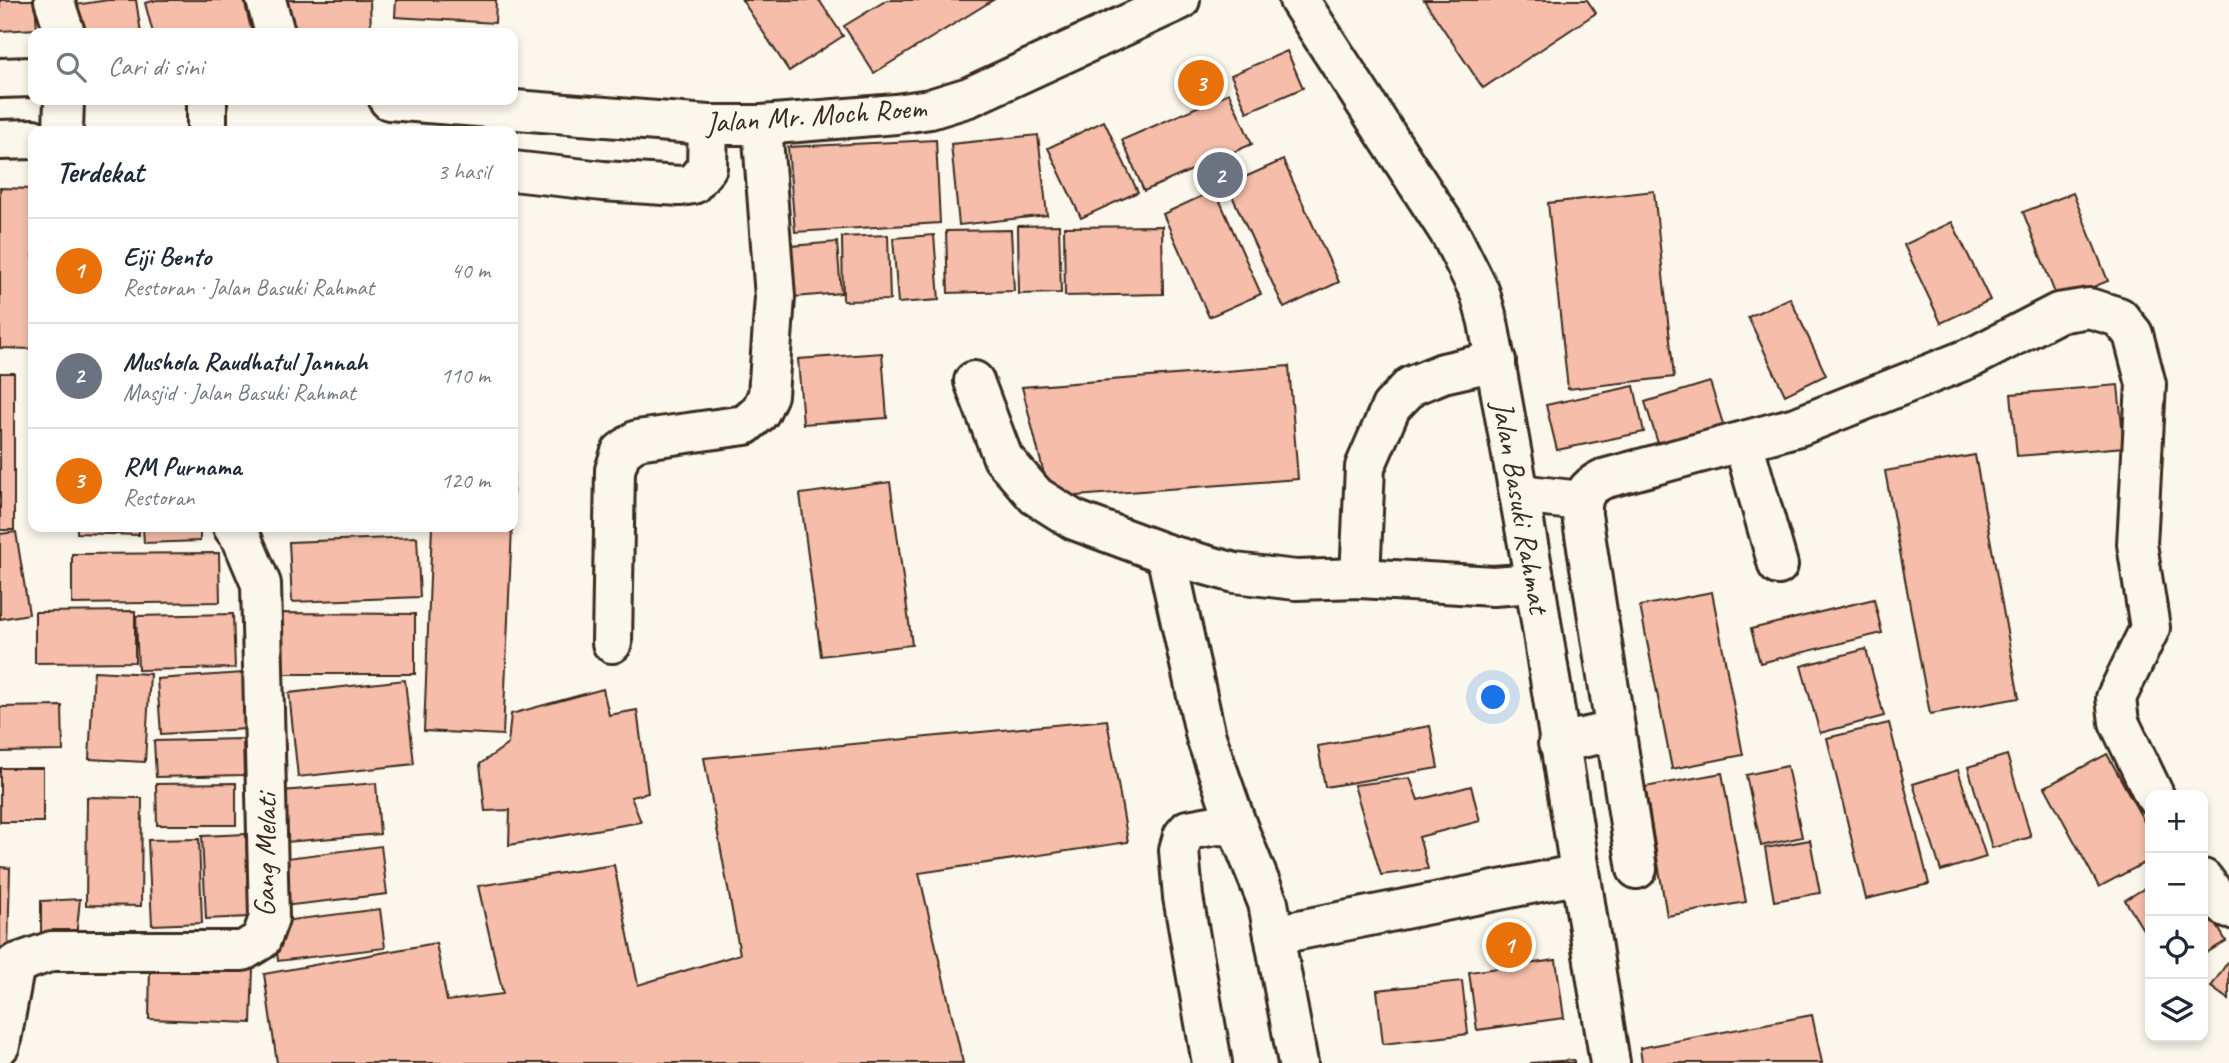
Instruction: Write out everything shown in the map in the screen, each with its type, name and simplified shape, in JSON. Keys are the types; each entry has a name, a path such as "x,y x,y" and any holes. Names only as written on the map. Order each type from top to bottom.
{"street":[{"path":"54,0 63,28"},
{"path":"266,0 274,28"},
{"name":"Jalan Mr. Moch Roem","path":"412,105 475,119 708,125 762,125 930,109 969,97 1180,0"},
{"name":"Jalan Basuki Rahmat","path":"1300,0 1451,235 1480,293 1496,361 1535,583 1610,1063"},
{"path":"0,78 28,77"},
{"path":"63,126 64,105"},
{"path":"206,105 207,126"},
{"path":"518,172 603,181 680,186 693,184 707,167 708,125"},
{"path":"612,643 615,470 621,452 637,440 745,425 760,412 768,395 775,297 762,125"},
{"path":"0,140 28,139"},
{"path":"1637,869 1581,502 1591,485 1603,479 1799,426 1975,356 2058,313 2089,308 2119,317 2133,334 2146,384 2137,544 2150,628 2116,698 2119,722 2152,790"},
{"path":"1360,578 1365,467 1391,407 1411,386 1443,373 1496,361"},
{"path":"974,381 1003,458 1036,496 1074,520 1166,554 1235,573 1296,580 1360,578 1493,586 1535,583"},
{"path":"1743,442 1778,565"},
{"path":"1519,494 1581,502"},
{"name":"Gang Melati","path":"0,1045 15,964 52,951 243,951 261,940 269,918 261,584 243,539 237,532"},
{"path":"1166,554 1206,737 1268,903 1298,1063"},
{"path":"1558,743 1615,731"},
{"path":"1204,1062 1179,850 1188,830 1216,825 1237,826"},
{"path":"1274,934 1580,874"},
{"path":"2208,885 2229,909"}],"building":[{"path":"0,0 35,0 37,28 0,31"},
{"path":"108,0 136,0 140,28 78,28 75,5"},
{"path":"157,0 244,0 251,28 152,28 145,3"},
{"path":"285,0 370,0 371,28 287,28"},
{"path":"396,0 496,0 495,23 395,17"},
{"path":"742,0 819,0 843,36 789,71"},
{"path":"887,0 993,0 874,73 844,26"},
{"path":"1424,0 1587,0 1596,13 1483,88"},
{"path":"1287,51 1303,88 1247,112 1231,75"},
{"path":"1229,93 1252,144 1144,191 1122,140"},
{"path":"1104,121 1138,192 1081,218 1048,148"},
{"path":"1038,135 1047,215 959,225 951,144"},
{"path":"936,140 940,223 795,232 788,147"},
{"path":"1283,160 1339,282 1284,308 1227,185"},
{"path":"0,188 28,189 28,349 0,348"},
{"path":"1215,190 1261,294 1209,317 1163,214"},
{"path":"1654,191 1674,377 1568,389 1548,203"},
{"path":"2073,193 2108,281 2058,301 2023,212"},
{"path":"1952,222 1990,300 1941,323 1904,245"},
{"path":"1059,225 1061,293 1019,294 1018,226"},
{"path":"1162,226 1163,294 1065,296 1064,227"},
{"path":"1011,230 1014,291 948,293 946,231"},
{"path":"888,235 890,300 843,301 842,237"},
{"path":"934,235 939,300 898,303 893,238"},
{"path":"837,242 841,293 795,297 791,246"},
{"path":"1790,298 1826,375 1785,395 1748,317"},
{"path":"882,353 887,418 803,424 798,359"},
{"path":"1289,366 1298,479 1050,498 1022,387"},
{"path":"0,373 14,373 14,530 0,530"},
{"path":"1710,382 1727,437 1662,456 1645,402"},
{"path":"2118,385 2124,447 2017,456 2011,394"},
{"path":"1634,386 1644,432 1557,450 1546,405"},
{"path":"1975,455 2019,698 1930,714 1885,471"},
{"path":"890,482 912,645 821,656 800,494"},
{"path":"16,532 29,614 0,619 0,534"},
{"path":"139,532 139,535 77,533"},
{"path":"143,532 200,532 200,541 144,543"},
{"path":"432,532 512,532 503,735 424,731"},
{"path":"417,537 420,597 292,602 289,542"},
{"path":"219,553 220,602 72,604 72,554"},
{"path":"1712,592 1743,755 1672,769 1640,606"},
{"path":"1874,599 1882,633 1760,663 1751,629"},
{"path":"135,611 135,662 35,663 35,612"},
{"path":"274,613 415,614 415,674 273,674"},
{"path":"233,614 235,668 138,670 136,616"},
{"path":"1866,649 1884,716 1820,733 1801,666"},
{"path":"94,671 150,674 145,762 89,759"},
{"path":"243,673 246,729 161,734 157,679"},
{"path":"405,680 414,764 298,777 289,693"},
{"path":"603,689 609,715 637,710 648,793 631,797 641,822 509,845 510,810 485,811 480,764 508,744 511,714"},
{"path":"62,706 63,751 0,752 0,707"},
{"path":"1107,720 1128,842 919,873 963,1063 277,1063 264,974 436,943 447,1001 503,994 478,886 614,865 638,985 740,954 704,758"},
{"path":"1889,723 1929,884 1866,899 1827,738"},
{"path":"1430,726 1438,768 1325,787 1318,746"},
{"path":"243,739 244,775 156,777 154,741"},
{"path":"2107,754 2145,823 2145,863 2099,887 2045,787"},
{"path":"2007,755 2031,837 1992,848 1968,767"},
{"path":"1787,766 1802,837 1761,846 1746,775"},
{"path":"0,768 43,768 43,822 0,822"},
{"path":"1958,770 1986,857 1941,871 1913,784"},
{"path":"1722,773 1746,902 1667,916 1645,787"},
{"path":"1410,778 1418,800 1471,786 1480,821 1419,837 1428,869 1381,875 1354,785"},
{"path":"236,783 236,825 157,825 156,784"},
{"path":"376,783 380,834 286,842 282,791"},
{"path":"87,797 142,798 141,906 86,905"},
{"path":"246,834 249,917 206,919 202,836"},
{"path":"199,839 202,923 152,925 148,840"},
{"path":"1810,840 1820,893 1774,901 1765,848"},
{"path":"381,846 387,894 284,906 279,859"},
{"path":"0,867 10,868 8,952 0,952"},
{"path":"2145,888 2145,933 2125,900"},
{"path":"80,899 76,938 41,933 41,901"},
{"path":"380,909 385,948 278,961 274,922"},
{"path":"2208,910 2226,941 2208,952"},
{"path":"1556,960 1564,1018 1477,1030 1469,972"},
{"path":"2229,960 2229,1000 2211,987"},
{"path":"150,966 253,969 251,1023 149,1019"},
{"path":"1462,981 1468,1034 1383,1044 1377,990"},
{"path":"1812,1015 1822,1063 1642,1063 1640,1048"},
{"path":"1574,1060 1574,1063 1530,1063"}],"place":[{"name":"RM Purnama","path":"1201,83"},
{"name":"Mushola Raudhatul Jannah","path":"1220,175"},
{"name":"Eiji Bento","path":"1509,945"}]}
